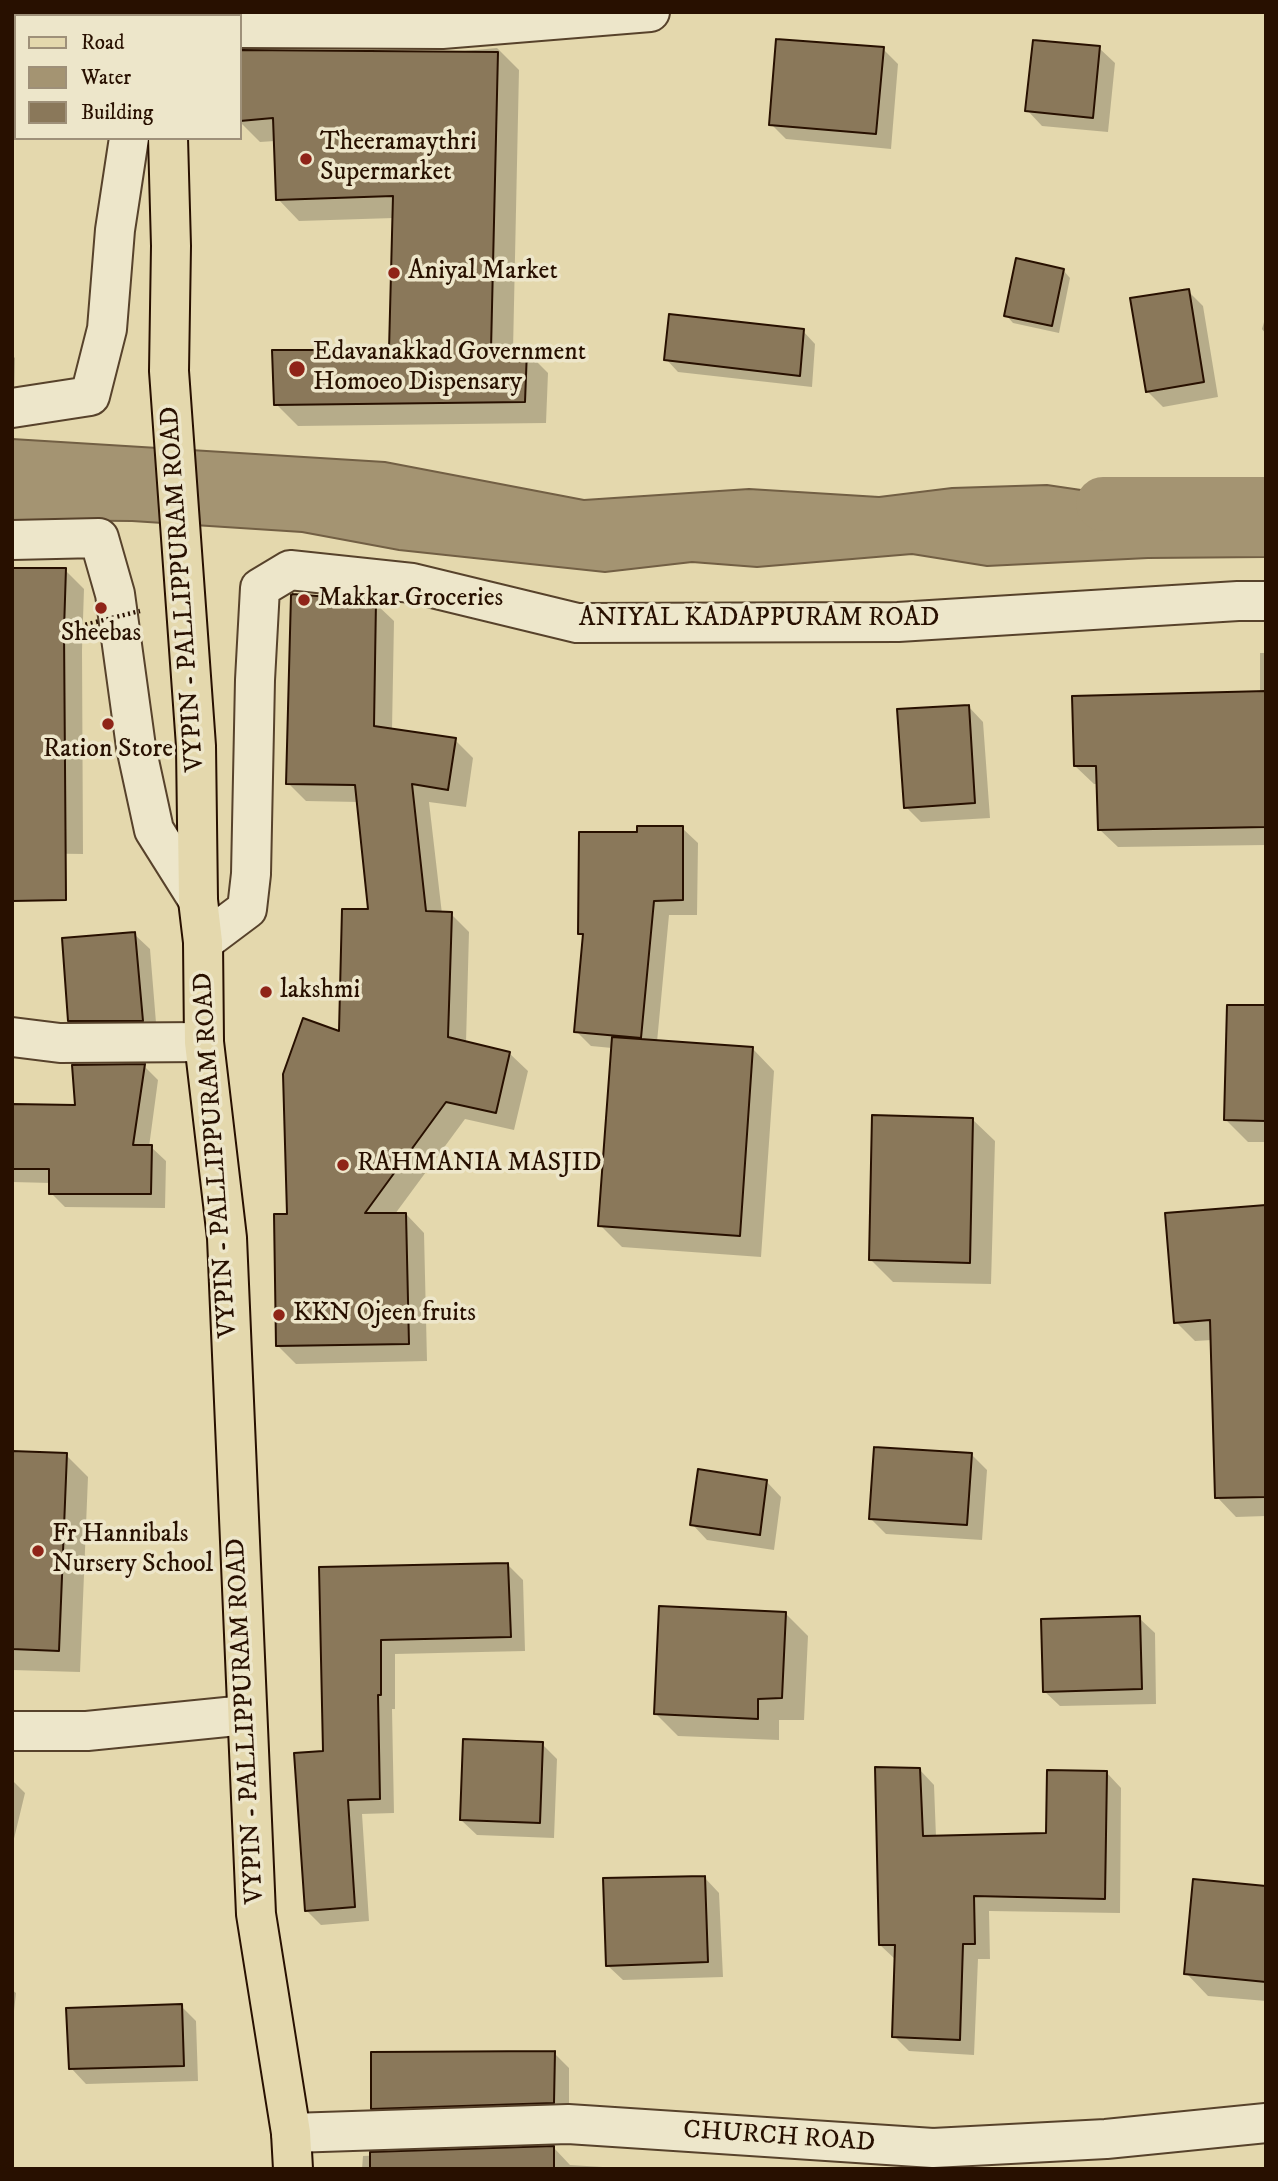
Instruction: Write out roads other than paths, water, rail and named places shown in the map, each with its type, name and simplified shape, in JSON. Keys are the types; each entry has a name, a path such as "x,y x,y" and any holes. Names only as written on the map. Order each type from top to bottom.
{"main road":[{"name":"VYPIN - PALLIPPURAM ROAD","path":"168,141 171,246 169,372 196,746 198,900 203,942 204,1042 227,1238 256,1914 292,2151"}],"street":[{"path":"242,28 442,29 650,12"},
{"path":"12,408 90,397 107,329 115,230 129,140"},
{"path":"12,540 99,538 115,594 136,747 154,830 198,900"},
{"name":"ANIYAL KADAPPURAM ROAD","path":"203,942 247,909 251,874 255,680 260,588 290,570 412,583 577,624 898,622 1266,601"},
{"path":"12,1037 60,1043 204,1042"},
{"path":"12,1731 88,1731 246,1715"},
{"name":"CHURCH ROAD","path":"292,2151 568,2123 933,2148 1105,2138 1266,2123"}],"water":[{"path":"12,439 385,462 584,500 749,489 879,497 952,488 1047,485 1217,510 1266,477 1266,557 1148,558 987,566 912,554 757,567 692,562 605,572 399,550 302,532 132,521 12,520"}],"waterway":[{"path":"1103,504 1266,504"}],"place":[{"name":"Theeramaythri Supermarket","path":"306,159"},
{"name":"Aniyal Market","path":"394,273"},
{"name":"Edavanakkad Government Homoeo Dispensary","path":"297,369"},
{"name":"Makkar Groceries","path":"304,600"},
{"name":"Sheebas","path":"101,608"},
{"name":"Ration Store","path":"108,724"},
{"name":"lakshmi","path":"266,992"},
{"name":"RAHMANIA MASJID","path":"343,1165"},
{"name":"KKN Ojeen fruits","path":"279,1315"},
{"name":"Fr Hannibals Nursery School","path":"38,1551"}]}
